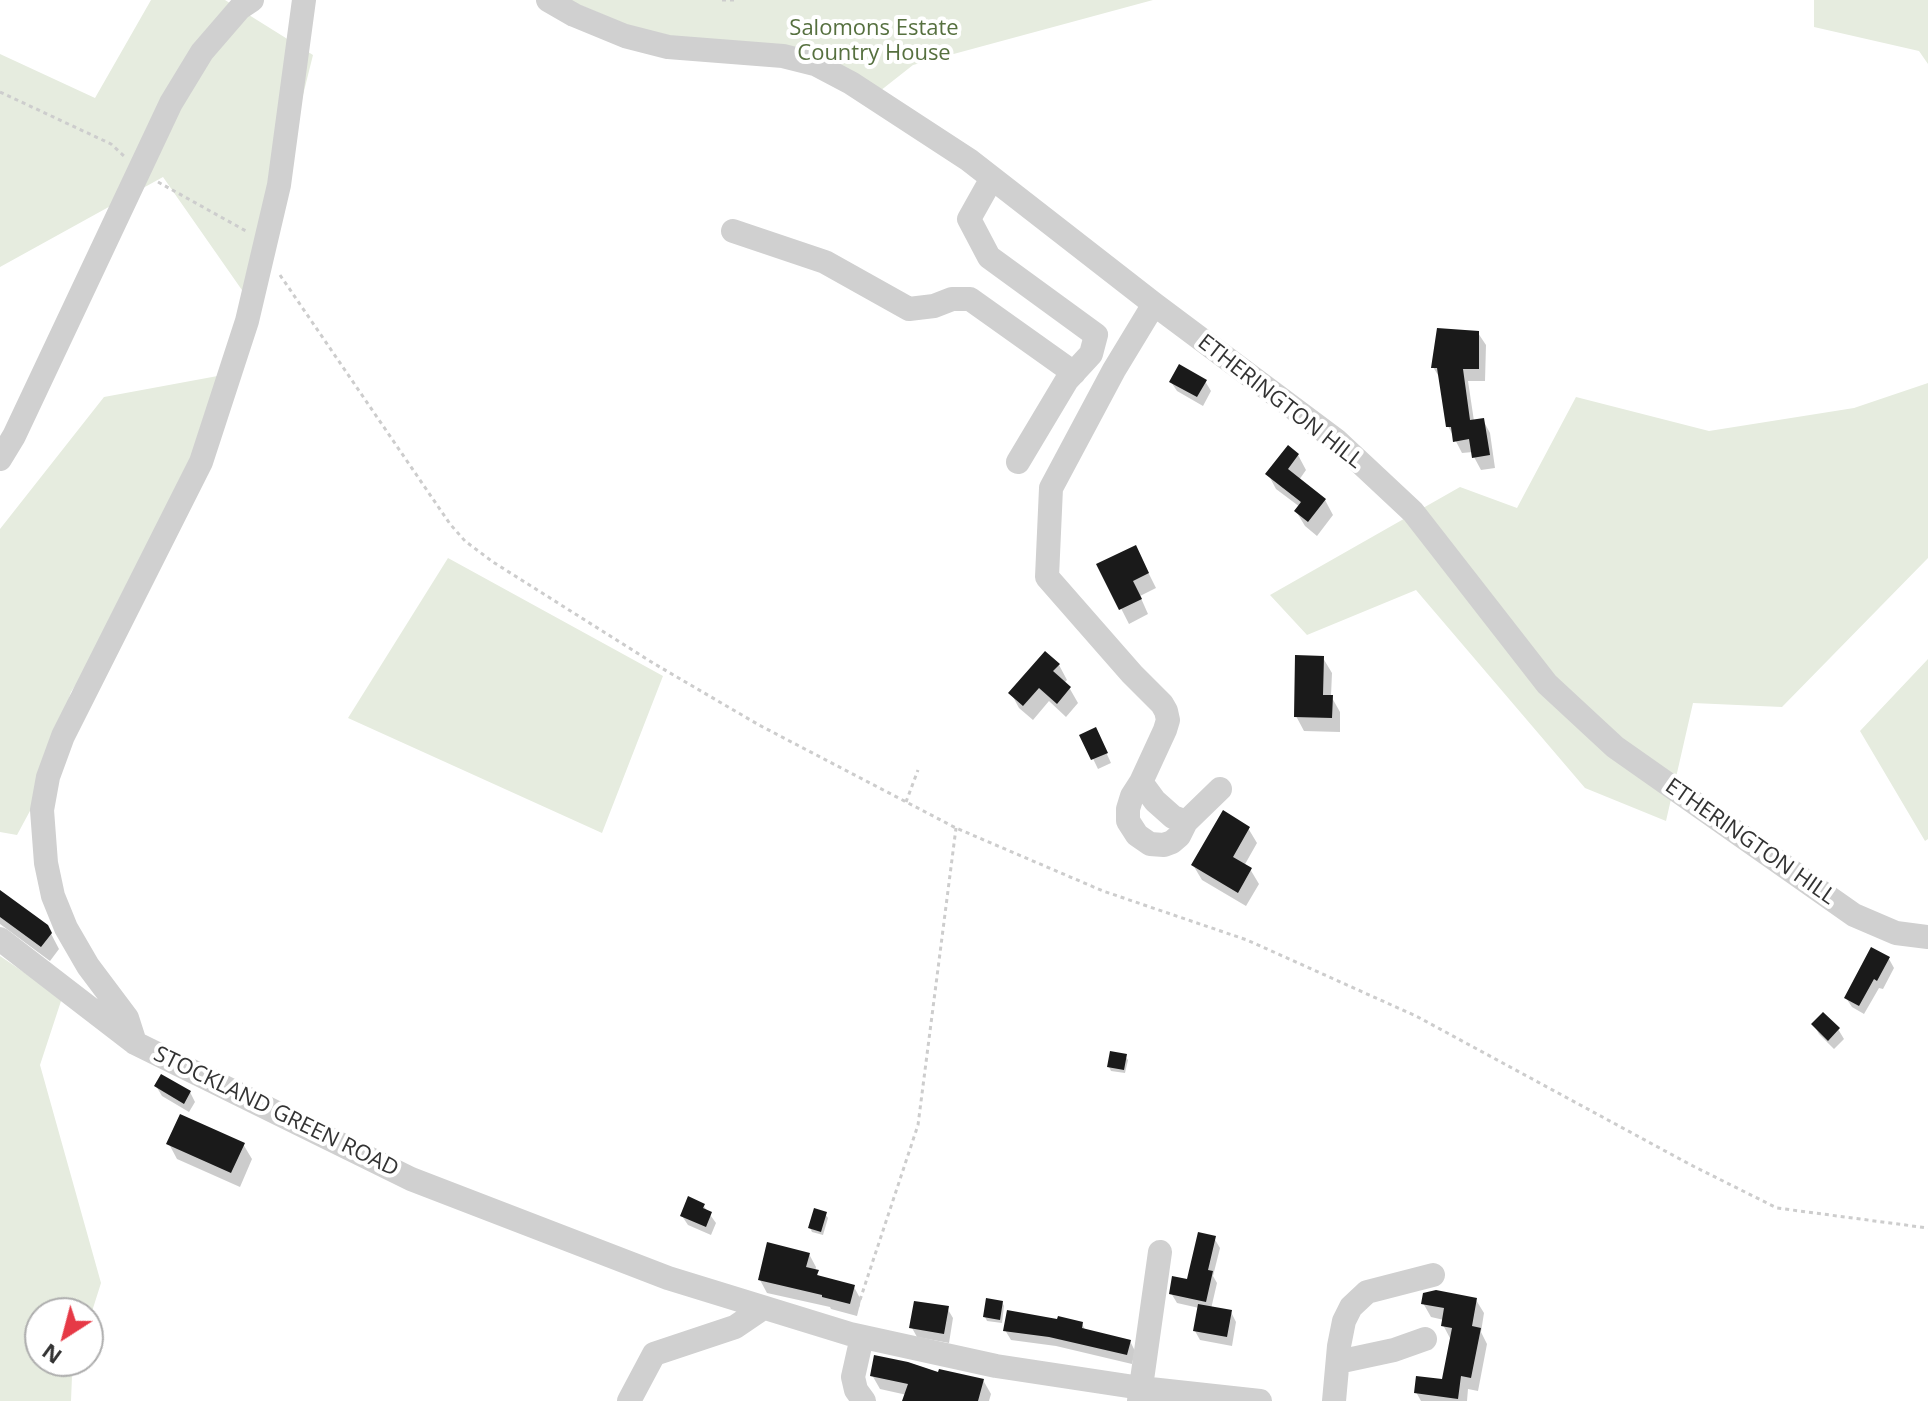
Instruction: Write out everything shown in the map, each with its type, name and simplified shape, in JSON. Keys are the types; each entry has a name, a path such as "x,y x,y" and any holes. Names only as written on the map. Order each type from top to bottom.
{"street":[{"path":"0,459 14,436 171,103 202,52 240,8 252,0"},
{"name":"STOCKLAND GREEN ROAD","path":"304,0 279,185 247,321 201,462 63,736 48,777 42,810 46,863 53,896 66,928 88,966 127,1018 135,1043 411,1179 668,1278 856,1336 996,1366 1140,1395 1260,1401"},
{"name":"ETHERINGTON HILL","path":"548,0 574,15 625,36 668,47 783,56 815,64 851,83 969,160 1336,440 1413,512 1547,684 1615,747 1854,915 1896,933 1928,937"},
{"path":"992,178 969,219 989,257 1096,335 1091,354 1067,380 1018,462"},
{"path":"733,231 825,262 909,309 934,306 952,299 970,299 1074,373"},
{"path":"1154,304 1114,370 1051,488 1047,577 1166,711 1168,720 1165,730 1128,809 1128,821 1137,835 1150,844 1172,842 1186,822 1220,789"},
{"path":"1141,782 1159,807 1186,822"},
{"path":"0,939 135,1043"},
{"path":"1140,1395 1160,1252"},
{"path":"1334,1401 1344,1321 1351,1307 1367,1292 1433,1275"},
{"path":"629,1401 654,1354 735,1327 763,1308"},
{"path":"856,1336 853,1377 856,1390 864,1401"},
{"path":"1338,1362 1394,1350 1425,1339"}],"path":[{"path":"722,0 737,0"},
{"path":"0,92 111,144 139,171 243,228 273,265 450,524 465,541 653,663 759,725 956,828 1103,891 1247,940 1416,1016 1691,1165 1777,1208 1928,1228"},
{"path":"906,802 918,770"},
{"path":"856,1336 918,1125 956,828"}],"green space":[{"path":"151,0 225,0 313,55 251,303 163,177 0,267 0,54 95,98"},
{"name":"Salomons Estate Country House","path":"568,0 1153,0 913,65 880,91 647,33"},
{"path":"1814,0 1928,0 1928,64 1919,51 1814,27"},
{"path":"223,375 146,581 71,692 31,809 17,835 0,832 0,529 104,397"},
{"path":"1928,383 1928,558 1782,707 1693,703 1666,821 1585,788 1416,590 1307,635 1270,595 1460,487 1517,508 1576,397 1709,431 1854,408"},
{"path":"448,558 663,676 602,833 348,718"},
{"path":"1928,659 1928,839 1925,841 1860,731"},
{"path":"0,956 62,998 40,1065 101,1283 97,1297 24,1297 24,1377 72,1377 71,1401 0,1401"}],"building":[{"path":"1437,328 1479,331 1479,369 1463,369 1470,420 1484,418 1490,455 1472,458 1469,439 1453,442 1451,427 1446,427 1437,368 1431,368"},
{"path":"1179,364 1207,380 1197,397 1169,382"},
{"path":"1288,445 1299,454 1288,469 1326,499 1308,522 1294,511 1301,502 1265,474"},
{"path":"1136,545 1149,573 1133,581 1142,599 1119,610 1096,564"},
{"path":"1045,651 1060,664 1053,671 1071,687 1057,704 1039,688 1023,706 1008,693"},
{"path":"1295,655 1324,656 1323,695 1333,695 1332,718 1294,717"},
{"path":"1096,727 1108,753 1091,760 1079,735"},
{"path":"1223,810 1250,827 1233,857 1252,868 1238,893 1191,865"},
{"path":"0,890 48,925 52,933 41,947 0,917"},
{"path":"1871,947 1890,957 1859,1006 1844,998"},
{"path":"1823,1012 1840,1028 1828,1041 1811,1024"},
{"path":"1110,1051 1127,1054 1124,1070 1107,1067"},
{"path":"161,1074 191,1091 184,1104 154,1086"},
{"path":"180,1114 245,1143 231,1173 166,1144"},
{"path":"688,1196 705,1204 703,1208 712,1212 706,1227 680,1216"},
{"path":"814,1208 827,1212 821,1232 808,1228"},
{"path":"1198,1232 1216,1236 1208,1270 1213,1271 1206,1302 1169,1294 1172,1276 1187,1279"},
{"path":"767,1242 810,1253 806,1267 819,1270 817,1275 855,1285 850,1304 758,1280"},
{"path":"1436,1290 1477,1298 1472,1326 1481,1328 1471,1378 1461,1376 1458,1399 1414,1393 1416,1376 1442,1379 1452,1328 1441,1326 1444,1308 1421,1304 1423,1293"},
{"path":"986,1298 1003,1301 1000,1320 983,1317"},
{"path":"914,1301 949,1306 944,1334 909,1328"},
{"path":"1198,1304 1232,1310 1227,1337 1193,1331"},
{"path":"1007,1310 1083,1322 1082,1328 1131,1340 1127,1355 1049,1337 1003,1331"},
{"path":"874,1355 938,1372 939,1369 984,1379 978,1401 902,1401 908,1384 870,1376"}]}
